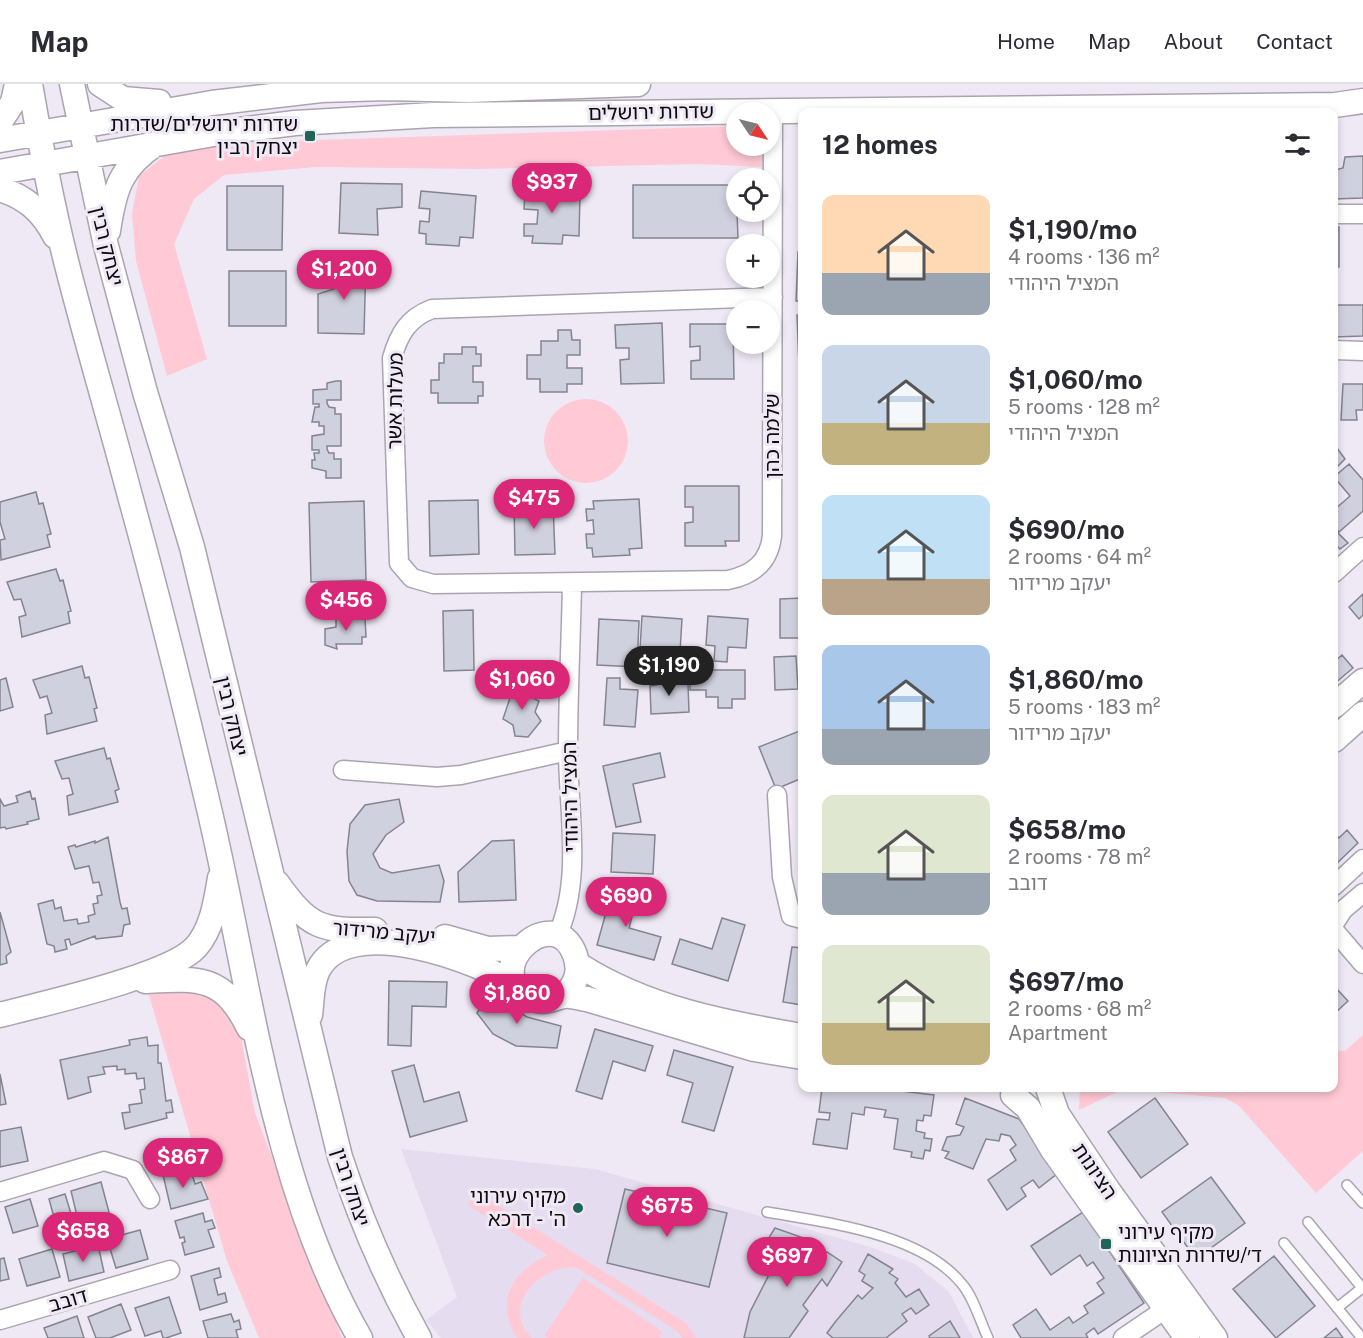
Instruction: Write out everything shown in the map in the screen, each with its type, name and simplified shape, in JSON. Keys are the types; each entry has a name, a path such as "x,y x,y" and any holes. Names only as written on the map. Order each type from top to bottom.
{"main road":[{"path":"0,122 13,102 17,84"},
{"path":"30,84 44,163 65,258 155,589 222,864 260,1050 303,1209 344,1310 360,1338"},
{"name":"יצחק רבין","path":"72,84 106,246 145,392 192,547 340,1157 363,1226 395,1295 419,1338"},
{"path":"100,84 115,96 137,102 212,103"},
{"name":"שדרות ירושלים","path":"0,140 80,124 324,87 638,84"},
{"path":"387,86 409,116"},
{"name":"שדרות ירושלים","path":"1054,108 1363,103"},
{"name":"שדרות ירושלים","path":"780,111 798,111"},
{"name":"שדרות ירושלים","path":"0,172 158,143 295,123 409,116 726,112"},
{"path":"106,246 114,193 119,180 141,154 158,143"},
{"path":"0,189 17,194 40,212 65,258"},
{"path":"1338,703 1363,681"},
{"path":"1338,736 1363,714"},
{"path":"0,1016 116,983 164,967 184,957 196,947 210,924 222,864"},
{"name":"יעקב מרידור","path":"270,874 293,906 308,921 322,926 342,930 405,930 443,936 488,949 519,948"},
{"path":"798,1035 691,1014 606,981 579,965 568,943 557,936 532,938 519,948 513,967 518,986 534,999 544,1001 564,996 587,999 753,1055 798,1057"},
{"name":"יעקב מרידור","path":"309,1035 313,983 319,968 328,958 349,946 378,944 418,946 462,963 493,970 518,986"},
{"path":"564,996 573,986 579,965"},
{"path":"116,983 195,978 220,987 243,1014 260,1050"},
{"name":"הציונות","path":"1008,1092 1028,1108 1053,1150 1175,1302 1215,1338"},
{"path":"1011,1092 1026,1096 1036,1092"},
{"name":"הציונות","path":"1048,1092 1056,1114 1107,1189 1175,1302 1187,1338"}],"street":[{"name":"שלמה כהן","path":"572,584 728,580 745,577 759,567 770,552 773,156"},
{"path":"1338,214 1363,214"},
{"name":"מעלות אשר","path":"572,584 433,584 412,578 399,563 392,358 397,339 406,326 417,315 432,309 773,297"},
{"path":"1338,350 1363,351"},
{"path":"1338,569 1363,547"},
{"name":"המציל היהודי","path":"557,936 569,904 571,863 568,751 572,584"},
{"path":"344,770 437,777 461,775 568,751"},
{"path":"777,795 782,877 791,916 798,918"},
{"path":"1338,881 1363,859"},
{"path":"1338,918 1343,910 1363,893"},
{"path":"1338,935 1363,964"},
{"path":"0,1192 104,1161 133,1170 150,1199"},
{"name":"דובב","path":"0,1320 170,1270"},
{"path":"1123,1338 1175,1302"}],"lane":[{"path":"1347,1185 1363,1203"},
{"path":"767,1212 860,1229 923,1252 963,1284 988,1338"},
{"path":"1308,1222 1363,1288 1338,1308"},
{"path":"1284,1243 1362,1338"}],"shaded area":[{"path":"726,126 726,156 763,156 764,167 699,164 479,169 316,167 224,175 194,199 174,244 207,359 167,376 136,261 132,213 139,176 172,150 258,142"},
{"path":"586,399 602,402 616,411 625,425 628,441 625,457 616,471 602,480 586,483 570,480 556,471 547,457 544,441 547,425 556,411 570,402"},
{"path":"204,988 238,1020 255,1113 342,1338 259,1338 227,1261 148,992"},
{"path":"1363,1035 1363,1151 1316,1193 1238,1105 1225,1098 1157,1092 1338,1092 1338,1050 1345,1051"},
{"path":"1080,1092 1117,1092 1079,1110"},
{"name":"מקיף עירוני ה' - דרכא","path":"401,1149 595,1169 870,1247 915,1264 949,1292 973,1338 441,1338 426,1320 457,1297"},
{"path":"477,1192 686,1323 696,1338 682,1338 677,1331 577,1268 563,1268 550,1272 529,1290 522,1301 520,1313 523,1326 532,1338 517,1338 510,1325 507,1312 510,1289 525,1270 548,1255 468,1205"},
{"path":"583,1278 663,1332 660,1338 547,1338 544,1336"}],"building":[{"path":"1363,156 1363,198 1338,199 1338,169 1343,168 1345,157"},
{"path":"341,183 402,184 402,207 377,209 378,235 339,233"},
{"path":"532,184 563,185 563,194 580,195 579,236 563,235 562,244 532,243 533,236 524,236 524,224 537,224 538,210 524,209 525,194 531,194"},
{"path":"633,185 726,185 726,222 737,222 738,234 726,234 726,238 633,238"},
{"path":"227,186 283,186 282,250 227,250"},
{"path":"421,191 476,196 473,238 460,237 459,246 426,244 426,234 419,233 420,221 429,222 430,209 419,208"},
{"path":"1338,227 1339,227 1338,267"},
{"path":"798,252 798,301 796,301"},
{"path":"340,261 366,261 364,334 318,333 318,294 334,289"},
{"path":"229,271 286,271 286,326 229,326"},
{"path":"1338,305 1363,305 1363,336 1338,337"},
{"path":"662,323 664,383 621,384 620,360 629,359 629,348 616,348 615,325"},
{"path":"690,324 726,324 726,354 734,354 734,379 691,379 691,361 700,360 700,346 690,347"},
{"path":"558,330 571,330 572,340 580,340 580,355 567,355 567,368 582,368 582,384 567,384 567,392 540,392 540,379 527,379 527,355 541,355 541,341 558,341"},
{"path":"462,347 476,347 476,354 481,354 481,366 473,366 473,382 483,382 483,396 478,396 478,403 438,403 438,393 431,393 431,380 439,380 439,363 444,363 444,354 462,354"},
{"path":"341,381 341,400 327,400 327,403 329,407 335,408 335,414 341,414 341,446 327,446 327,449 329,453 334,453 334,459 341,459 341,478 326,478 326,471 312,468 312,460 315,460 314,453 319,453 319,450 312,450 312,436 324,434 324,426 319,426 319,422 312,422 315,407 319,407 319,404 313,404 313,390 327,389 327,383"},
{"path":"1343,384 1363,384 1363,410 1356,410 1357,420 1341,420"},
{"path":"1338,449 1345,459 1338,466"},
{"path":"1349,464 1363,480 1363,511 1339,532 1338,506 1350,496 1338,482 1338,474"},
{"path":"685,486 739,486 739,541 725,541 726,546 685,546 685,523 693,522 693,507 685,507"},
{"path":"36,492 39,504 43,503 51,534 47,535 50,547 1,560 0,540 5,539 0,522 0,502"},
{"path":"639,499 642,548 629,549 630,555 593,557 592,548 587,548 586,534 594,534 593,520 587,521 586,509 594,509 593,501"},
{"path":"478,500 479,554 430,556 429,501"},
{"path":"364,501 366,580 311,582 309,503"},
{"path":"553,504 555,554 515,555 514,505"},
{"path":"1338,533 1348,543 1340,549 1338,547"},
{"path":"56,569 60,581 63,580 71,611 68,612 70,623 22,637 19,617 26,615 21,599 14,600 7,582"},
{"path":"1363,594 1363,615 1359,619 1349,607"},
{"path":"798,598 798,638 780,638 780,599"},
{"path":"473,610 474,670 444,671 443,611"},
{"path":"642,616 682,619 680,652 640,649"},
{"path":"708,616 748,619 746,648 728,647 727,662 714,661 715,646 706,645"},
{"path":"365,618 366,637 362,637 362,644 336,644 337,649 325,645 325,629 336,627 336,619"},
{"path":"599,619 639,621 637,667 597,665"},
{"path":"1342,655 1353,668 1338,681 1338,658"},
{"path":"796,656 798,689 775,690 774,657"},
{"path":"82,666 85,678 89,677 97,708 94,709 97,721 47,734 45,715 52,713 47,696 40,698 33,680"},
{"path":"706,670 745,670 745,699 732,699 732,708 718,708 718,697 706,697 706,690 690,690 690,679 706,679"},
{"path":"672,675 672,684 688,684 689,712 651,714 650,686 657,685 656,676"},
{"path":"6,678 13,707 0,711 0,680"},
{"path":"607,678 620,678 620,689 638,690 635,727 604,725"},
{"path":"516,680 527,685 525,694 539,701 535,712 541,721 528,737 515,736 513,725 503,719"},
{"path":"798,732 798,780 776,789 759,747"},
{"path":"104,748 107,759 110,758 119,789 115,791 118,802 69,815 67,796 73,794 69,778 62,779 55,761"},
{"path":"660,753 665,777 633,784 641,822 616,827 603,766"},
{"path":"30,791 32,799 35,798 39,819 27,822 28,824 6,829 5,827 0,828 0,799 4,806 18,802 16,796"},
{"path":"399,799 404,822 386,835 373,854 380,868 392,873 439,865 444,881 440,902 377,901 357,895 349,881 347,851 350,824 365,805"},
{"path":"1347,830 1358,843 1338,862 1338,837"},
{"path":"613,833 655,835 653,874 611,872"},
{"path":"108,837 120,902 122,909 127,908 130,924 124,925 122,936 96,939 95,936 71,945 69,939 65,940 67,949 55,952 54,946 47,944 38,904 53,900 55,909 61,907 64,921 77,919 78,924 89,922 88,916 95,914 93,904 98,903 97,896 102,895 99,882 93,883 89,866 75,869 68,847 95,841 95,843"},
{"path":"514,840 516,900 459,902 458,872 492,841"},
{"path":"613,887 638,894 629,928 661,937 654,960 597,945"},
{"path":"0,912 11,952 6,956 7,963 0,965"},
{"path":"722,918 745,925 728,981 672,964 680,939 712,949"},
{"path":"792,947 798,948 798,1004 783,1002"},
{"path":"389,981 447,982 446,1007 412,1006 411,1046 388,1045"},
{"path":"1338,990 1348,1001 1338,1010"},
{"path":"490,992 527,1017 561,1026 557,1048 516,1046 493,1034 477,1013"},
{"path":"595,1029 653,1046 645,1071 613,1061 602,1099 576,1091"},
{"path":"147,1037 148,1046 158,1045 158,1063 161,1063 166,1101 171,1100 173,1112 166,1113 167,1118 125,1129 122,1113 130,1112 129,1105 142,1103 140,1090 145,1089 144,1078 137,1079 136,1073 125,1074 125,1069 117,1070 117,1066 103,1067 105,1074 88,1077 91,1092 68,1099 60,1060 130,1045 129,1040"},
{"path":"674,1050 733,1067 714,1131 682,1122 693,1083 667,1075"},
{"path":"414,1065 424,1102 459,1092 467,1121 410,1137 392,1071"},
{"path":"0,1074 6,1104 0,1105"},
{"path":"822,1092 909,1092 934,1095 931,1116 924,1115 923,1121 917,1120 916,1131 925,1133 924,1138 932,1139 930,1151 925,1150 923,1159 911,1157 912,1152 894,1149 898,1119 884,1117 886,1110 865,1107 864,1115 852,1113 847,1149 813,1144 817,1119 829,1120 830,1113 819,1112"},
{"path":"965,1098 1019,1119 1058,1173 1039,1188 1033,1180 1021,1188 1026,1196 1007,1210 988,1180 1016,1160 1010,1150 1016,1145 1010,1136 1001,1134 999,1141 986,1139 973,1169 945,1158 949,1152 942,1150 947,1137 960,1135 964,1127 956,1124"},
{"path":"1155,1098 1188,1144 1141,1178 1108,1132"},
{"path":"21,1127 28,1161 0,1167 0,1131"},
{"path":"184,1145 191,1161 162,1169 157,1153"},
{"path":"190,1167 195,1184 201,1182 208,1199 171,1209 163,1175"},
{"path":"1211,1177 1245,1223 1196,1259 1162,1212"},
{"path":"101,1182 110,1216 79,1224 71,1191"},
{"path":"625,1189 727,1213 709,1287 607,1263"},
{"path":"65,1194 72,1217 55,1221 49,1199"},
{"path":"30,1199 38,1226 13,1233 5,1207"},
{"path":"1083,1212 1144,1303 1098,1334 1094,1328 1086,1334 1088,1338 1021,1338 1013,1325 1036,1309 1050,1330 1069,1317 1073,1323 1088,1313 1084,1306 1104,1293 1097,1283 1104,1278 1093,1262 1087,1266 1080,1255 1051,1275 1031,1246"},
{"path":"203,1213 205,1222 212,1220 215,1228 208,1230 214,1247 185,1255 182,1243 185,1242 184,1237 180,1238 175,1221"},
{"path":"775,1228 809,1240 801,1254 815,1265 827,1252 842,1262 827,1286 822,1279 803,1305 808,1311 789,1338 744,1338 750,1312 778,1257 765,1244"},
{"path":"140,1230 148,1259 116,1268 107,1239"},
{"path":"98,1245 104,1272 69,1281 63,1254"},
{"path":"52,1249 60,1277 27,1286 19,1259"},
{"path":"868,1254 893,1269 889,1273 898,1279 895,1283 906,1297 919,1289 929,1305 916,1314 911,1308 902,1314 907,1321 886,1338 833,1338 827,1333 836,1321 858,1295 862,1299 873,1288 862,1281 865,1275 859,1271"},
{"path":"1274,1256 1315,1306 1276,1338 1233,1289"},
{"path":"4,1258 9,1279 0,1281 0,1259"},
{"path":"219,1268 221,1277 214,1279 218,1295 225,1293 227,1302 200,1310 191,1276"},
{"path":"169,1297 181,1333 166,1338 163,1338 161,1331 145,1336 135,1308"},
{"path":"121,1304 131,1330 110,1338 96,1338 88,1317"},
{"path":"231,1314 234,1322 239,1320 241,1329 236,1330 238,1338 208,1338 203,1321"},
{"path":"77,1316 84,1338 48,1338 44,1328"},
{"path":"950,1321 960,1338 930,1338 929,1336"},
{"path":"1336,1328 1343,1338 1324,1338"}],"place":[{"name":"שדרות ירושלים/שדרות יצחק רבין","path":"310,136"},
{"name":"מקיף עירוני ה' - דרכא","path":"578,1208"},
{"name":"מקיף עירוני ד׳/שדרות הציונות","path":"1106,1244"}]}
